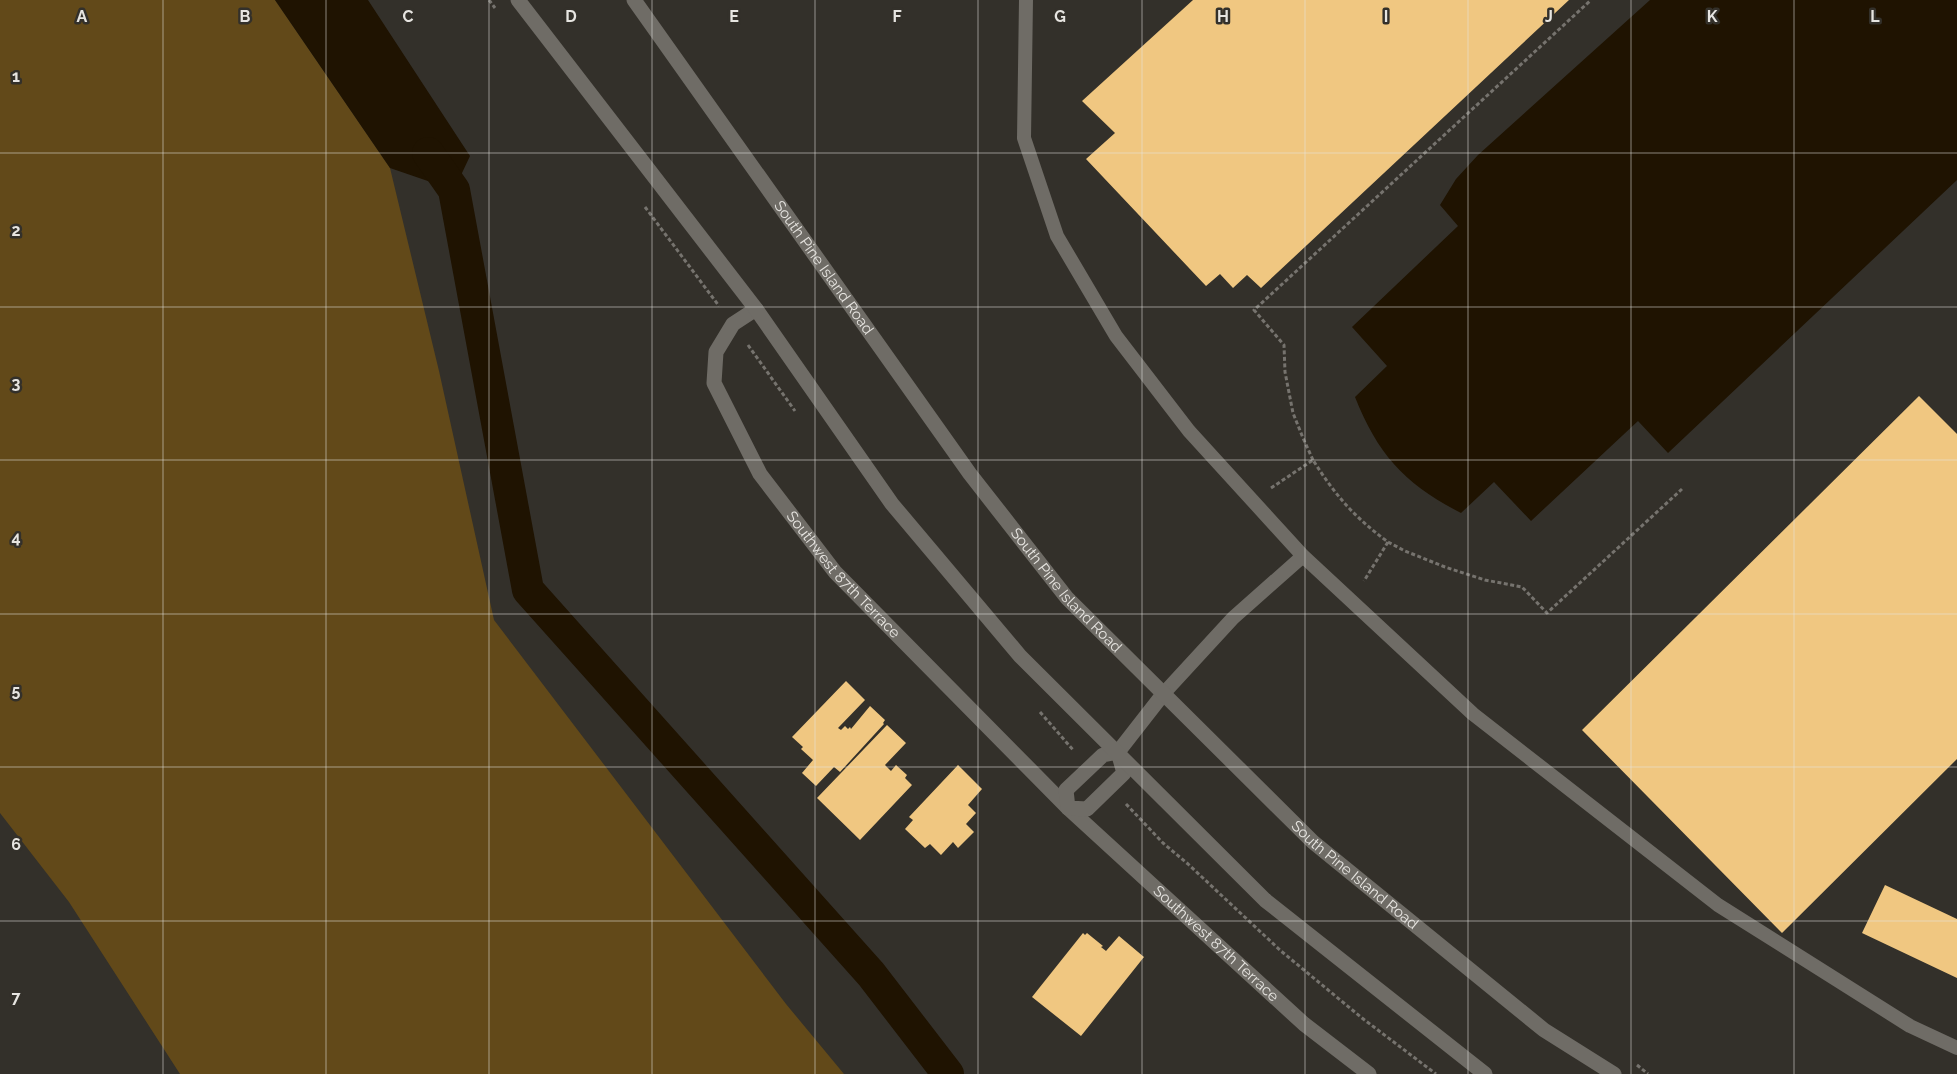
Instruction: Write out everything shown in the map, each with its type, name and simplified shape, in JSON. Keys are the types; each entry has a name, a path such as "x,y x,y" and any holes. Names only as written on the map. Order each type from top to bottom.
{"main road":[{"path":"518,0 756,309 892,504 1020,656 1265,900 1486,1074"},
{"name":"South Pine Island Road","path":"634,0 970,474 1067,598 1164,692 1313,842 1544,1030 1614,1074"},
{"name":"Southwest 87th Terrace","path":"756,309 733,324 716,352 714,383 760,474 835,572 1068,808 1304,1024 1369,1074"},
{"path":"1118,752 1124,773 1087,809 1068,808 1066,790 1103,755 1118,752 1164,692"}],"lane":[{"path":"1026,0 1024,138 1057,236 1116,336 1189,431 1303,556 1473,714 1718,905 1910,1026 1957,1048"},
{"path":"1164,692 1233,618 1303,556"}],"path":[{"path":"1591,0 1254,310 1284,345 1285,372 1293,413 1313,460 1339,498 1353,514 1388,542 1405,551 1452,570 1484,580 1522,587 1547,613 1682,489"},
{"path":"1268,491 1313,460"},
{"path":"1360,588 1388,542"},
{"path":"1633,1063 1648,1074"}],"shaded area":[{"path":"0,0 275,0 390,168 439,371 494,620 786,1004 844,1074 180,1074 69,902 0,813"},
{"path":"275,0 368,0 470,156 454,190 390,168"},
{"path":"1650,0 1957,0 1957,180 1668,453 1638,421 1531,521 1494,482 1461,513 1424,491 1409,479 1384,452 1373,436 1355,397 1387,366 1352,327 1458,226 1440,205 1456,179 1478,155"}],"building":[{"path":"1193,0 1569,0 1261,288 1247,275 1233,288 1220,274 1206,286 1086,159 1115,133 1082,101"},
{"path":"1919,396 1957,434 1957,759 1782,933 1582,730"},
{"path":"846,681 865,700 838,728 841,730 845,726 851,729 870,706 885,720 884,724 840,772 834,767 816,786 802,773 813,760 792,737"},
{"path":"887,725 906,743 885,765 891,771 896,765 907,775 905,778 912,785 860,840 817,798"},
{"path":"958,765 982,789 968,805 976,813 966,824 974,832 958,848 953,842 941,855 930,844 925,848 905,829 913,820 909,817"},
{"path":"1885,885 1957,919 1957,978 1862,933"},
{"path":"1083,933 1085,935 1087,933 1103,946 1101,947 1106,951 1119,936 1144,957 1081,1036 1032,997"}],"waterway":[{"path":"428,153 454,190 528,590 871,974 948,1074"}]}
